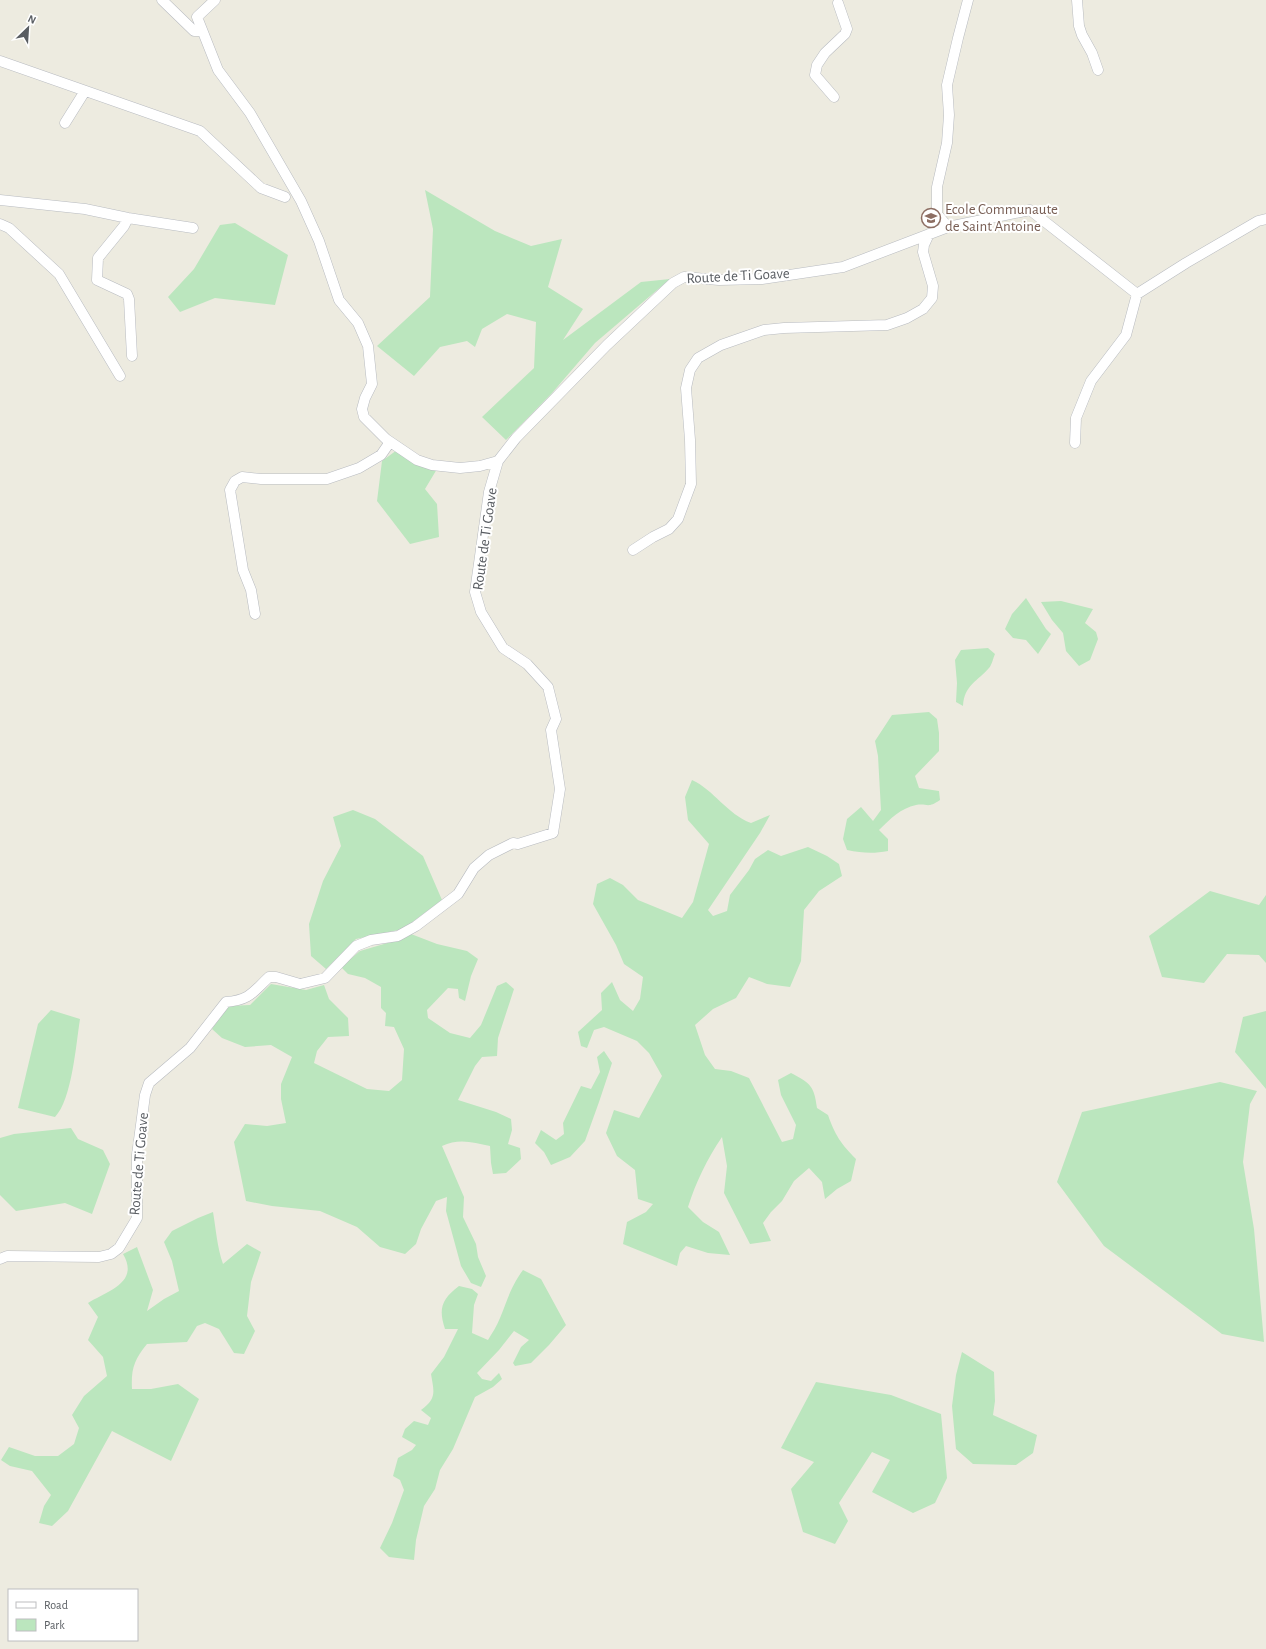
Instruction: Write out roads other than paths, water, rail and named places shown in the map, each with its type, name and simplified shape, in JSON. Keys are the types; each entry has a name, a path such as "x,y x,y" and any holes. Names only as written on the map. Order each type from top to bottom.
{"street":[{"path":"162,0 194,31 202,32"},
{"path":"215,0 197,17 218,70 250,113 301,201 319,241 339,300 358,323 368,346 371,363 372,384 365,398 362,409 364,417 390,442 417,460 432,465 460,468 480,466 498,461"},
{"path":"948,227 937,214 937,187 947,143 949,115 947,85 968,0"},
{"path":"1077,0 1079,26 1082,35 1092,53 1098,70"},
{"path":"834,98 815,76 817,65 825,53 845,34 847,29 838,3"},
{"path":"0,61 200,131 261,188 285,196"},
{"path":"65,124 85,91"},
{"path":"0,200 84,209 128,218 192,228"},
{"name":"Route de Ti Goave","path":"0,1259 7,1256 99,1257 111,1254 119,1248 137,1218 137,1155 145,1095 149,1083 190,1048 226,1002 239,1001 248,997 269,977 276,977 300,984 325,978 356,946 371,940 398,936 416,926 451,900 463,887 474,868 488,855 513,843 518,844 553,833 560,789 551,730 556,719 548,687 527,664 503,648 481,612 476,592 489,492 498,461 516,438 608,345 673,283 684,277 719,280 762,279 843,267 948,227 1030,210 1137,294"},
{"path":"128,218 124,226 98,258 96,280 127,294 129,299 132,356"},
{"path":"1075,443 1076,418 1091,381 1126,335 1137,294 1186,263 1258,221 1266,219"},
{"path":"0,224 9,228 58,274 120,376"},
{"path":"633,550 669,529 678,519 691,484 690,432 686,388 690,370 698,358 721,345 764,330 887,325 907,318 923,309 932,298 933,286 923,252 924,245 929,234"},
{"path":"254,614 252,590 243,570 230,490 235,481 242,477 261,479 327,479 359,468 370,462 381,455 390,442"}],"place":[{"name":"Ecole Communaute de Saint Antoine","path":"931,218"}]}
